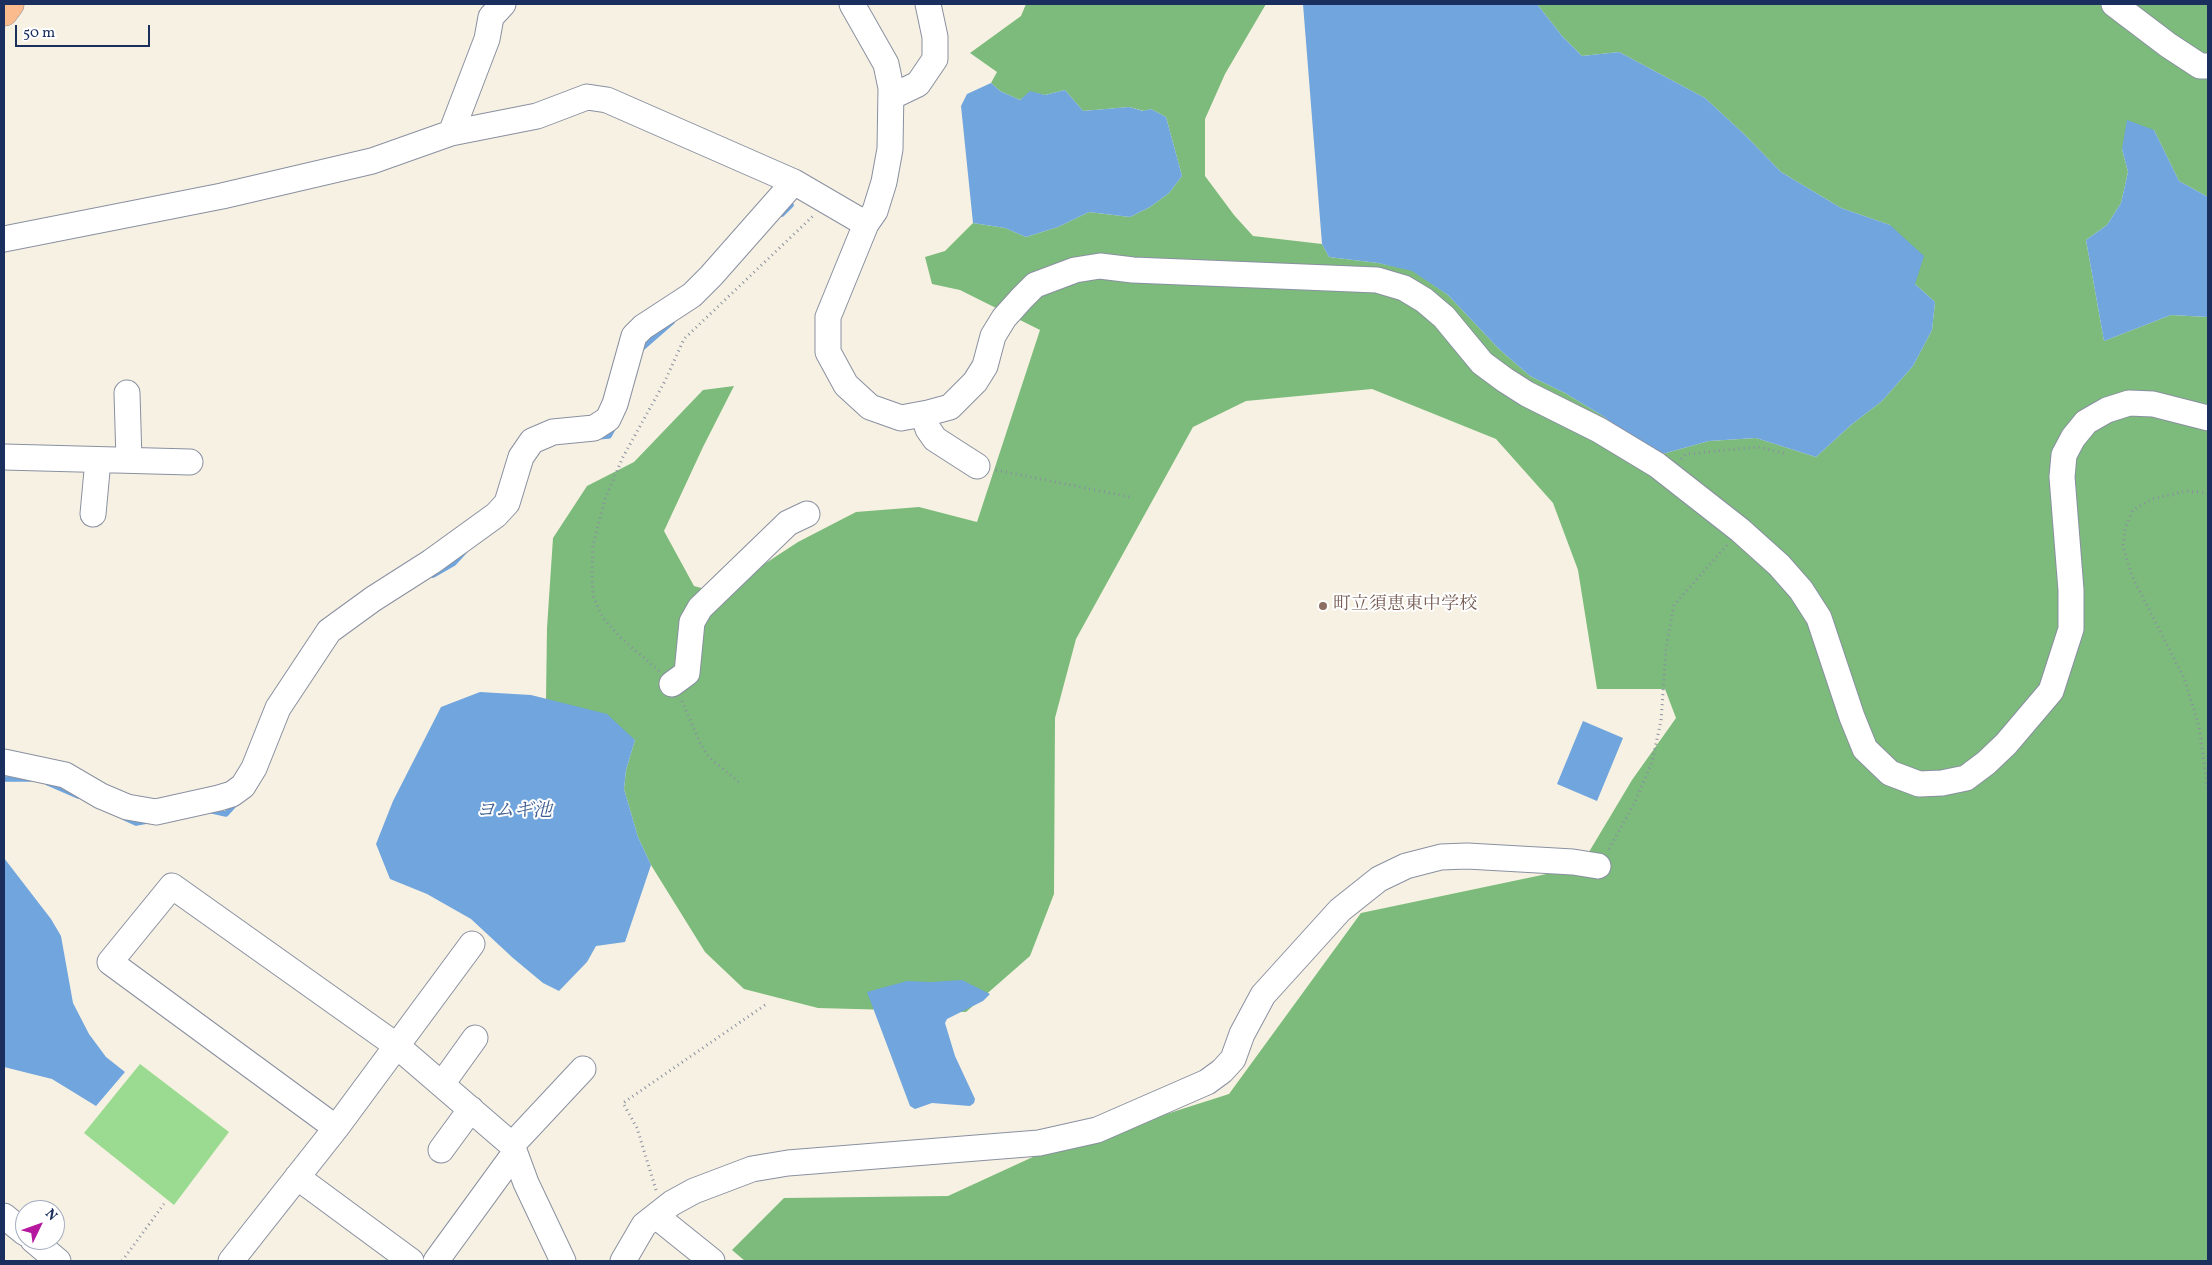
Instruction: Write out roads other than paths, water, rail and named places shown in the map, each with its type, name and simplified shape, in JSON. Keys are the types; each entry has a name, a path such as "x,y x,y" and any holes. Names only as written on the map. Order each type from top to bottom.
{"main road":[{"path":"4,12 10,4"}],"street":[{"path":"451,133 487,39 491,17 503,4"},
{"path":"852,4 886,64 891,97 890,149 884,182 874,212 866,224 828,317 828,352 846,385 870,407 901,418 950,406 975,382 985,366 993,336 1004,318 1022,298 1035,286 1075,270 1100,266 1133,270 1377,280 1404,288 1424,300 1444,317 1482,362 1505,380 1527,394 1599,430 1666,472 1740,530 1779,565 1801,590 1820,618 1852,718 1866,749 1890,773 1919,784 1942,783 1966,778 1986,763 2006,744 2051,691 2071,629 2071,590 2062,477 2064,455 2073,438 2086,422 2107,410 2129,403 2153,404 2208,418"},
{"path":"891,97 918,84 935,58 935,37 928,4"},
{"path":"2114,4 2168,45 2200,66 2208,66"},
{"path":"4,239 222,196 362,164 451,133 537,116 587,97 607,100 794,182 866,224"},
{"path":"4,762 65,775 101,796 127,807 156,812 219,798 243,786 254,768 278,708 329,631 360,608 431,562 496,515 507,503 521,457 532,440 553,432 594,428 608,419 615,404 634,336 643,327 692,295 794,182"},
{"path":"128,393 129,460"},
{"path":"923,414 928,429 935,439 977,466"},
{"path":"4,457 190,462"},
{"path":"93,514 98,460"},
{"path":"672,684 687,673 692,622 700,608 788,523 807,514"},
{"path":"623,1261 644,1225 659,1213 694,1191 752,1169 798,1162 1039,1143 1098,1130 1207,1082 1222,1071 1233,1059 1242,1034 1263,995 1340,910 1379,880 1406,866 1441,857 1476,856 1573,862 1598,866"},
{"path":"336,1128 110,962 172,886 397,1046 471,1109 513,1149 563,1261"},
{"path":"235,1260 336,1128 472,944"},
{"path":"442,1084 476,1038"},
{"path":"436,1261 513,1149 583,1069"},
{"path":"441,1150 471,1109"},
{"path":"297,1177 411,1261"},
{"path":"659,1213 712,1261"},
{"path":"4,1216 15,1225"},
{"path":"45,1250 58,1261"}],"water":[{"path":"1303,4 1537,4 1562,36 1582,56 1619,52 1705,98 1781,172 1841,208 1890,225 1924,256 1915,284 1935,302 1932,330 1913,366 1882,401 1851,425 1816,457 1756,438 1709,441 1655,456 1603,416 1565,393 1530,376 1499,349 1448,295 1412,271 1378,263 1329,257 1322,244"},
{"path":"991,83 1000,91 1020,100 1030,91 1045,95 1065,90 1083,111 1129,107 1143,111 1151,109 1166,117 1182,176 1169,193 1150,207 1130,217 1089,212 1058,227 1026,237 1005,228 973,223 961,106 967,94"},
{"path":"2127,120 2154,130 2179,181 2208,197 2208,317 2171,315 2104,341 2086,240 2107,225 2121,203 2128,172 2122,149"},
{"name":"ヨムギ池","path":"480,692 531,695 607,714 635,740 626,770 624,789 638,837 651,865 625,942 596,946 587,962 559,991 543,983 471,919 427,894 390,879 376,844 393,801 441,707"},
{"path":"1583,721 1623,738 1597,801 1557,784"},
{"path":"4,858 51,919 61,936 73,1003 89,1034 106,1057 125,1072 96,1106 52,1079 4,1067"},
{"path":"962,980 990,994 983,1001 947,1019 945,1023 955,1056 975,1099 974,1103 970,1106 932,1103 915,1109 910,1106 867,992 907,981"}],"waterway":[{"path":"782,214 791,205"},
{"path":"640,350 672,322"},
{"path":"596,437 609,436 615,425"},
{"path":"433,575 454,563 465,551"},
{"path":"4,779 30,779"},
{"path":"48,783 78,796"},
{"path":"208,810 226,814 236,803"},
{"path":"125,818 136,823 147,821"}],"place":[{"name":"町立須恵東中学校","path":"1323,606"}]}
